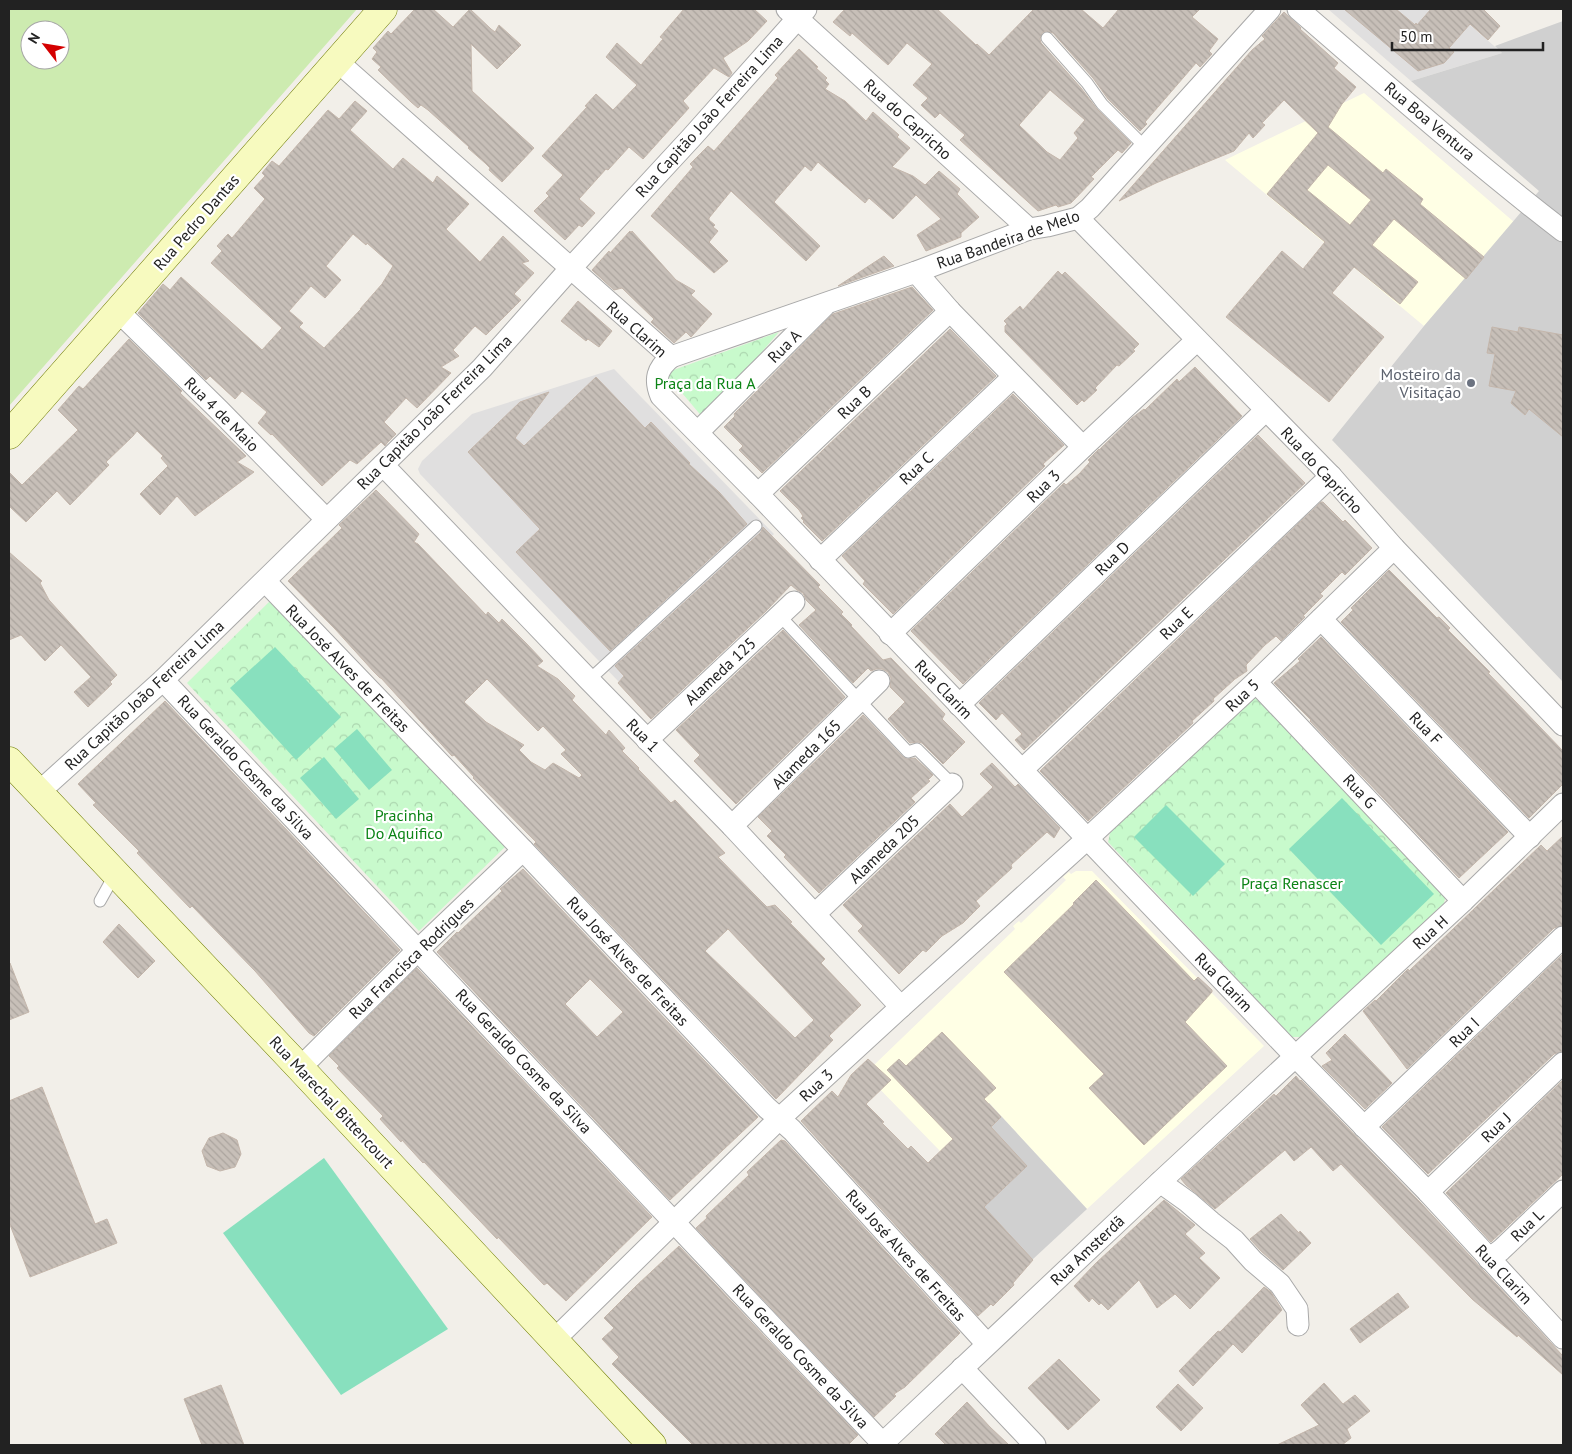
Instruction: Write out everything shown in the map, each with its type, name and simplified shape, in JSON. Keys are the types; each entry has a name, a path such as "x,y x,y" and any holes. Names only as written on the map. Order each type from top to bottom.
{"main road":[{"name":"Rua Pedro Dantas","path":"9,435 383,9"},
{"name":"Rua Marechal Bittencourt","path":"9,761 300,1068 652,1445"}],"street":[{"name":"Rua Bandeira de Melo","path":"671,357 916,272 1029,229 1078,218 1090,208 1270,9"},
{"name":"Rua Boa Ventura","path":"1298,9 1423,116 1563,231"},
{"name":"Rua do Capricho","path":"797,12 1029,229"},
{"name":"Rua Capitão João Ferreira Lima","path":"38,793 163,680 482,368 692,136 797,12"},
{"name":"Rua Clarim","path":"338,61 671,357 661,366 658,376 657,386 661,396 758,494 1295,1056 1428,1192 1563,1338"},
{"name":"Rua do Capricho","path":"1078,218 1331,476 1394,548 1563,725"},
{"path":"916,272 950,311 1083,447"},
{"name":"Rua A","path":"698,432 827,303"},
{"name":"Rua 4 de Maio","path":"118,311 326,519"},
{"name":"Rua B","path":"758,494 950,311"},
{"name":"Rua 3","path":"890,634 1083,447 1197,340"},
{"name":"Rua C","path":"820,560 1013,377"},
{"name":"Rua D","path":"959,705 1266,410"},
{"name":"Rua 1","path":"383,465 588,680 732,826 901,1007"},
{"name":"Rua E","path":"1022,770 1331,476"},
{"name":"Rua 5","path":"1087,839 1256,682 1394,548"},
{"name":"Rua José Alves de Freitas","path":"265,581 767,1108 792,1130 987,1344"},
{"name":"Alameda 125","path":"647,740 787,609"},
{"name":"Rua F","path":"1321,619 1530,837"},
{"name":"Rua Geraldo Cosme da Silva","path":"163,680 419,949 882,1444"},
{"name":"Alameda 165","path":"732,826 879,682"},
{"name":"Rua G","path":"1256,682 1463,901"},
{"name":"Alameda 205","path":"816,914 952,784"},
{"name":"Rua H","path":"1295,1056 1463,901 1563,804"},
{"name":"Rua 3","path":"554,1340 618,1275 675,1222 779,1119 1087,839"},
{"name":"Rua Francisca Rodrigues","path":"300,1068 419,949 523,850"},
{"name":"Rua I","path":"1364,1127 1563,937"},
{"name":"Rua Amsterdã","path":"882,1444 1295,1056"},
{"name":"Rua J","path":"1428,1192 1563,1063"},
{"path":"1160,1182 1188,1202 1234,1240 1253,1261 1280,1284 1297,1310 1298,1325"},
{"name":"Rua L","path":"1489,1259 1563,1191"},
{"path":"962,1368 1036,1445"}],"lane":[{"path":"1047,38 1087,83 1102,104 1145,147"},
{"path":"588,680 756,526"},
{"path":"787,609 860,700 908,752 917,748 952,784"},
{"path":"100,901 116,874"}],"shaded area":[{"path":"1328,9 1452,9 1502,53 1411,81"},
{"name":"Mosteiro da Visitação","path":"1563,21 1563,682 1332,440 1424,326 1539,191 1411,81 1502,53 1495,46"},
{"path":"1364,93 1514,222 1424,326 1225,160"},
{"path":"614,369 774,534 619,682 420,474 418,469 422,461 472,414"},
{"path":"1076,871 1092,871 1264,1046 1087,1209 989,1103 940,1151 870,1079 873,1066 1015,929 1013,926 1019,921 1021,923 1066,880 1063,877 1069,872 1071,874"},
{"path":"989,1103 1087,1209 1032,1260 935,1157"}],"green space":[{"path":"9,9 357,9 9,406"},
{"name":"Praça da Rua A","path":"779,332 704,419 665,373"},
{"name":"Pracinha Do Aquifico","path":"271,600 508,844 419,931 187,683"},
{"path":"275,647 341,717 296,760 230,688"},
{"name":"Praça Renascer","path":"1263,698 1446,895 1444,903 1304,1037 1292,1037 1108,842 1110,833 1249,699"},
{"path":"357,729 392,770 369,790 334,749"},
{"path":"324,757 359,799 336,819 300,778"},
{"path":"1342,798 1434,894 1381,945 1289,849"},
{"path":"1166,805 1225,864 1193,896 1134,837"},
{"path":"324,1158 448,1329 341,1395 223,1233"}],"building":[{"path":"415,9 433,9 453,27 470,9 495,32 499,25 521,45 497,69 471,44 472,91 534,148 502,182 469,147 428,110 421,105 418,108 411,102 378,70 381,67 372,59 377,52 373,48 388,31 391,34"},
{"path":"684,9 754,9 767,21 748,41 723,58 732,73 729,77 714,68 683,101 689,108 643,159 629,147 608,170 606,169 579,199 595,213 582,227 579,225 565,240 534,211 549,196 546,193 563,175 542,156 587,107 585,106 596,94 613,110 637,85 606,57 617,43 641,65 663,39 660,37"},
{"path":"845,9 937,9 989,55 1034,9 1081,9 1103,28 1119,9 1200,9 1192,17 1218,39 1209,51 1212,54 1200,67 1196,63 1145,122 1147,124 1140,131 1108,99 1093,78 1053,33 1046,31 1042,33 1041,43 1097,109 1131,143 1122,153 1118,150 1091,177 1094,179 1071,203 1058,207 1056,205 1038,211 960,140 965,135 940,113 935,118 921,105 928,98 913,85 932,64 907,43 888,65 852,33 850,36 833,22","holes":["1050,90 1085,120 1074,133 1078,138 1060,160 1047,152 1019,125"]},
{"path":"1344,9 1396,9 1417,25 1431,9 1483,9 1500,26 1488,40 1470,24 1449,48 1454,52 1444,63 1418,71"},
{"path":"1284,12 1338,63 1334,68 1356,87 1342,104 1328,127 1383,173 1386,169 1423,199 1420,204 1484,257 1466,279 1394,219 1372,245 1418,282 1400,304 1354,267 1332,293 1384,337 1329,402 1226,317 1282,251 1303,269 1325,242 1267,194 1318,133 1284,100 1262,123 1265,125 1253,138 1249,133 1234,151 1156,183 1119,201 1252,50 1265,39 1262,36","holes":["1328,165 1371,200 1350,225 1307,190"]},
{"path":"799,49 827,78 825,80 829,84 825,89 845,101 866,121 873,112 899,135 897,137 910,148 892,167 913,176 925,185 939,171 960,189 957,194 979,217 961,233 961,237 926,251 917,235 941,219 916,195 893,219 869,198 865,203 818,162 811,171 805,166 774,202 820,246 806,261 731,191 709,218 715,225 713,227 718,231 709,242 728,261 714,273 651,216 693,167 690,164 708,146 714,151 778,78 775,75"},
{"path":"355,101 367,111 350,130 393,169 403,158 433,183 437,176 469,204 446,229 480,262 503,236 529,261 522,263 534,273 514,294 521,300 486,335 475,326 453,350 459,356 441,367 451,373 417,408 406,398 384,422 396,434 385,446 381,442 357,464 350,460 322,486 272,434 258,423 267,412 242,391 235,399 210,376 206,380 138,313 163,284 170,290 181,277 262,350 282,328 211,263 222,251 217,246 228,234 232,238 265,199 254,188 265,176 262,173 272,161 279,166 328,110 339,119","holes":["353,234 366,245 367,243 393,266 382,284 361,309 324,348 299,327 303,323 289,311 311,286 325,298 341,280 326,266"]},
{"path":"630,231 676,280 695,291 691,295 712,314 691,337 686,332 674,343 651,322 654,319 622,288 614,290 592,270"},
{"path":"884,256 894,266 838,286"},
{"path":"1058,271 1062,275 1065,272 1139,344 1133,350 1135,351 1119,366 1117,365 1095,388 1097,390 1084,402 1082,400 1077,405 1005,332 1007,324 1004,321 1020,306 1023,310"},
{"path":"912,287 933,310 762,473 739,450 743,446 724,427 735,416 734,414 833,314"},
{"path":"578,301 612,331 599,347 588,339 586,341 561,321"},
{"path":"1492,327 1518,332 1519,327 1563,335 1563,437 1529,409 1525,415 1511,403 1516,391 1489,386 1495,354 1487,353"},
{"path":"950,329 996,376 822,541 803,522 801,518 803,516 799,510 780,491"},
{"path":"129,339 182,391 180,393 246,456 237,462 254,472 195,516 177,496 160,515 140,494 168,466 161,458 163,456 137,431 106,462 109,465 70,505 57,491 26,522 9,506 9,472 22,485 78,430 58,410 79,386 83,389"},
{"path":"1195,367 1242,416 963,684 911,631 1064,483 1066,485 1079,474 1090,462 1088,460 1132,418 1145,410 1177,379 1179,382"},
{"path":"596,377 645,428 651,422 689,464 720,493 747,524 610,651 516,552 540,529 468,452 520,402 549,392 515,438 524,446"},
{"path":"1013,394 1064,445 1043,464 1045,466 893,614 863,584 865,581 842,556"},
{"path":"1258,435 1305,483 1024,750 1015,740 1022,734 1002,713 996,720 979,703"},
{"path":"376,490 419,534 414,542 486,615 488,612 499,623 502,619 526,643 543,661 537,666 558,679 575,696 572,700 606,735 609,730 625,748 622,751 638,769 671,803 675,800 725,853 718,857 767,907 775,905 792,922 790,923 825,959 821,963 861,1005 829,1036 833,1040 776,1099 534,844 536,842 473,778 454,755 452,756 381,678 288,581 342,528 339,525","holes":["487,679 538,731 543,726 566,750 561,754 582,775 579,778 553,763 545,770 531,762 519,750 524,745 486,722 464,702","728,929 814,1020 795,1038 705,951"]},
{"path":"1321,502 1343,522 1345,520 1372,548 1345,575 1342,572 1320,594 1323,596 1281,641 1276,636 1265,645 1246,665 1247,671 1213,699 1214,701 1192,721 1193,723 1088,821 1040,771"},
{"path":"763,527 820,585 818,587 843,612 841,614 851,626 883,660 891,658 945,714 942,719 965,742 943,764 922,743 910,743 888,719 905,702 890,687 891,678 888,672 882,669 871,671 868,668 853,683 799,625 816,610 806,600 803,593 791,585 651,719 618,683 624,676 615,666 761,532"},
{"path":"9,552 42,581 40,583 49,600 117,675 110,682 112,684 88,707 74,692 91,677 61,645 45,661 21,635 9,640"},
{"path":"1389,570 1437,618 1439,617 1450,628 1448,630 1490,672 1488,673 1563,751 1563,784 1529,818 1341,622 1353,610 1351,608"},
{"path":"783,630 845,697 736,804 694,761 700,755 676,730"},
{"path":"1321,637 1508,832 1459,878 1274,683 1300,661 1298,659"},
{"path":"165,701 400,950 314,1036 309,1033 255,971 137,853 139,851 93,805 96,803 78,784"},
{"path":"863,715 903,757 907,759 915,758 933,775 928,780 930,781 911,798 915,802 819,893 784,857 786,855 767,836 772,831 758,817"},
{"path":"992,763 1015,787 1018,784 1060,828 1054,838 1047,832 976,901 980,906 963,923 942,936 926,952 923,950 899,974 858,931 863,926 843,905 950,804 962,817 993,787 980,774"},
{"path":"1563,836 1563,925 1554,928 1407,1069 1363,1011 1376,1001 1408,969 1409,971 1541,845 1547,851"},
{"path":"523,869 758,1117 670,1200 437,952 502,891 500,889","holes":["590,979 623,1012 597,1037 565,1004"]},
{"path":"1096,880 1194,981 1198,977 1212,990 1185,1022 1227,1066 1144,1145 1089,1088 1104,1074 1004,972"},
{"path":"119,924 155,961 138,978 103,942"},
{"path":"1563,954 1563,1051 1554,1054 1428,1174 1382,1127"},
{"path":"9,964 29,1012 9,1020"},
{"path":"417,968 652,1217 566,1301 547,1283 544,1285 402,1140 401,1142 380,1119 383,1116 337,1068 339,1066 329,1056"},
{"path":"942,1032 996,1088 984,1099 1001,1117 991,1127 1027,1166 984,1207 1033,1260 1013,1283 1014,1285 993,1306 991,1304 978,1316 801,1121 832,1091 838,1097 851,1075 868,1059 891,1080 866,1104 908,1149 911,1146 928,1163 953,1139 887,1070 899,1059 906,1066"},
{"path":"1345,1034 1392,1083 1365,1109 1322,1066 1332,1060 1326,1053"},
{"path":"1296,1076 1419,1201 1563,1356 1563,1375 1518,1335 1517,1337 1472,1299 1341,1164 1333,1171 1311,1147 1294,1161 1285,1150 1215,1209 1186,1185 1181,1179 1274,1094 1276,1096"},
{"path":"1563,1080 1563,1174 1491,1242 1446,1193"},
{"path":"42,1087 95,1224 107,1219 117,1243 30,1277 9,1222 9,1101"},
{"path":"223,1133 237,1140 241,1154 235,1167 220,1171 207,1166 202,1151 209,1138"},
{"path":"781,1140 785,1141 960,1333 905,1387 894,1394 896,1396 874,1417 696,1228 749,1175 747,1172"},
{"path":"1164,1200 1195,1225 1185,1234 1205,1253 1199,1258 1220,1278 1190,1309 1175,1294 1157,1308 1139,1280 1108,1310 1092,1298 1089,1302 1074,1286"},
{"path":"1281,1214 1311,1243 1283,1270 1250,1239"},
{"path":"679,1246 858,1435 848,1445 693,1445 612,1364 619,1357 602,1339 614,1328 604,1318"},
{"path":"1264,1287 1271,1292 1282,1310 1242,1353 1233,1344 1193,1386 1179,1371"},
{"path":"1398,1293 1409,1307 1360,1343 1350,1329"},
{"path":"1059,1359 1100,1400 1068,1430 1028,1388"},
{"path":"1324,1383 1343,1404 1355,1395 1370,1411 1347,1429 1351,1438 1342,1445 1277,1445 1319,1425 1301,1405"},
{"path":"1178,1384 1203,1408 1181,1431 1156,1407"},
{"path":"221,1385 244,1445 202,1445 184,1399"},
{"path":"967,1402 1009,1445 946,1445 935,1434"}],"place":[{"name":"Mosteiro da Visitação","path":"1471,383"}]}
